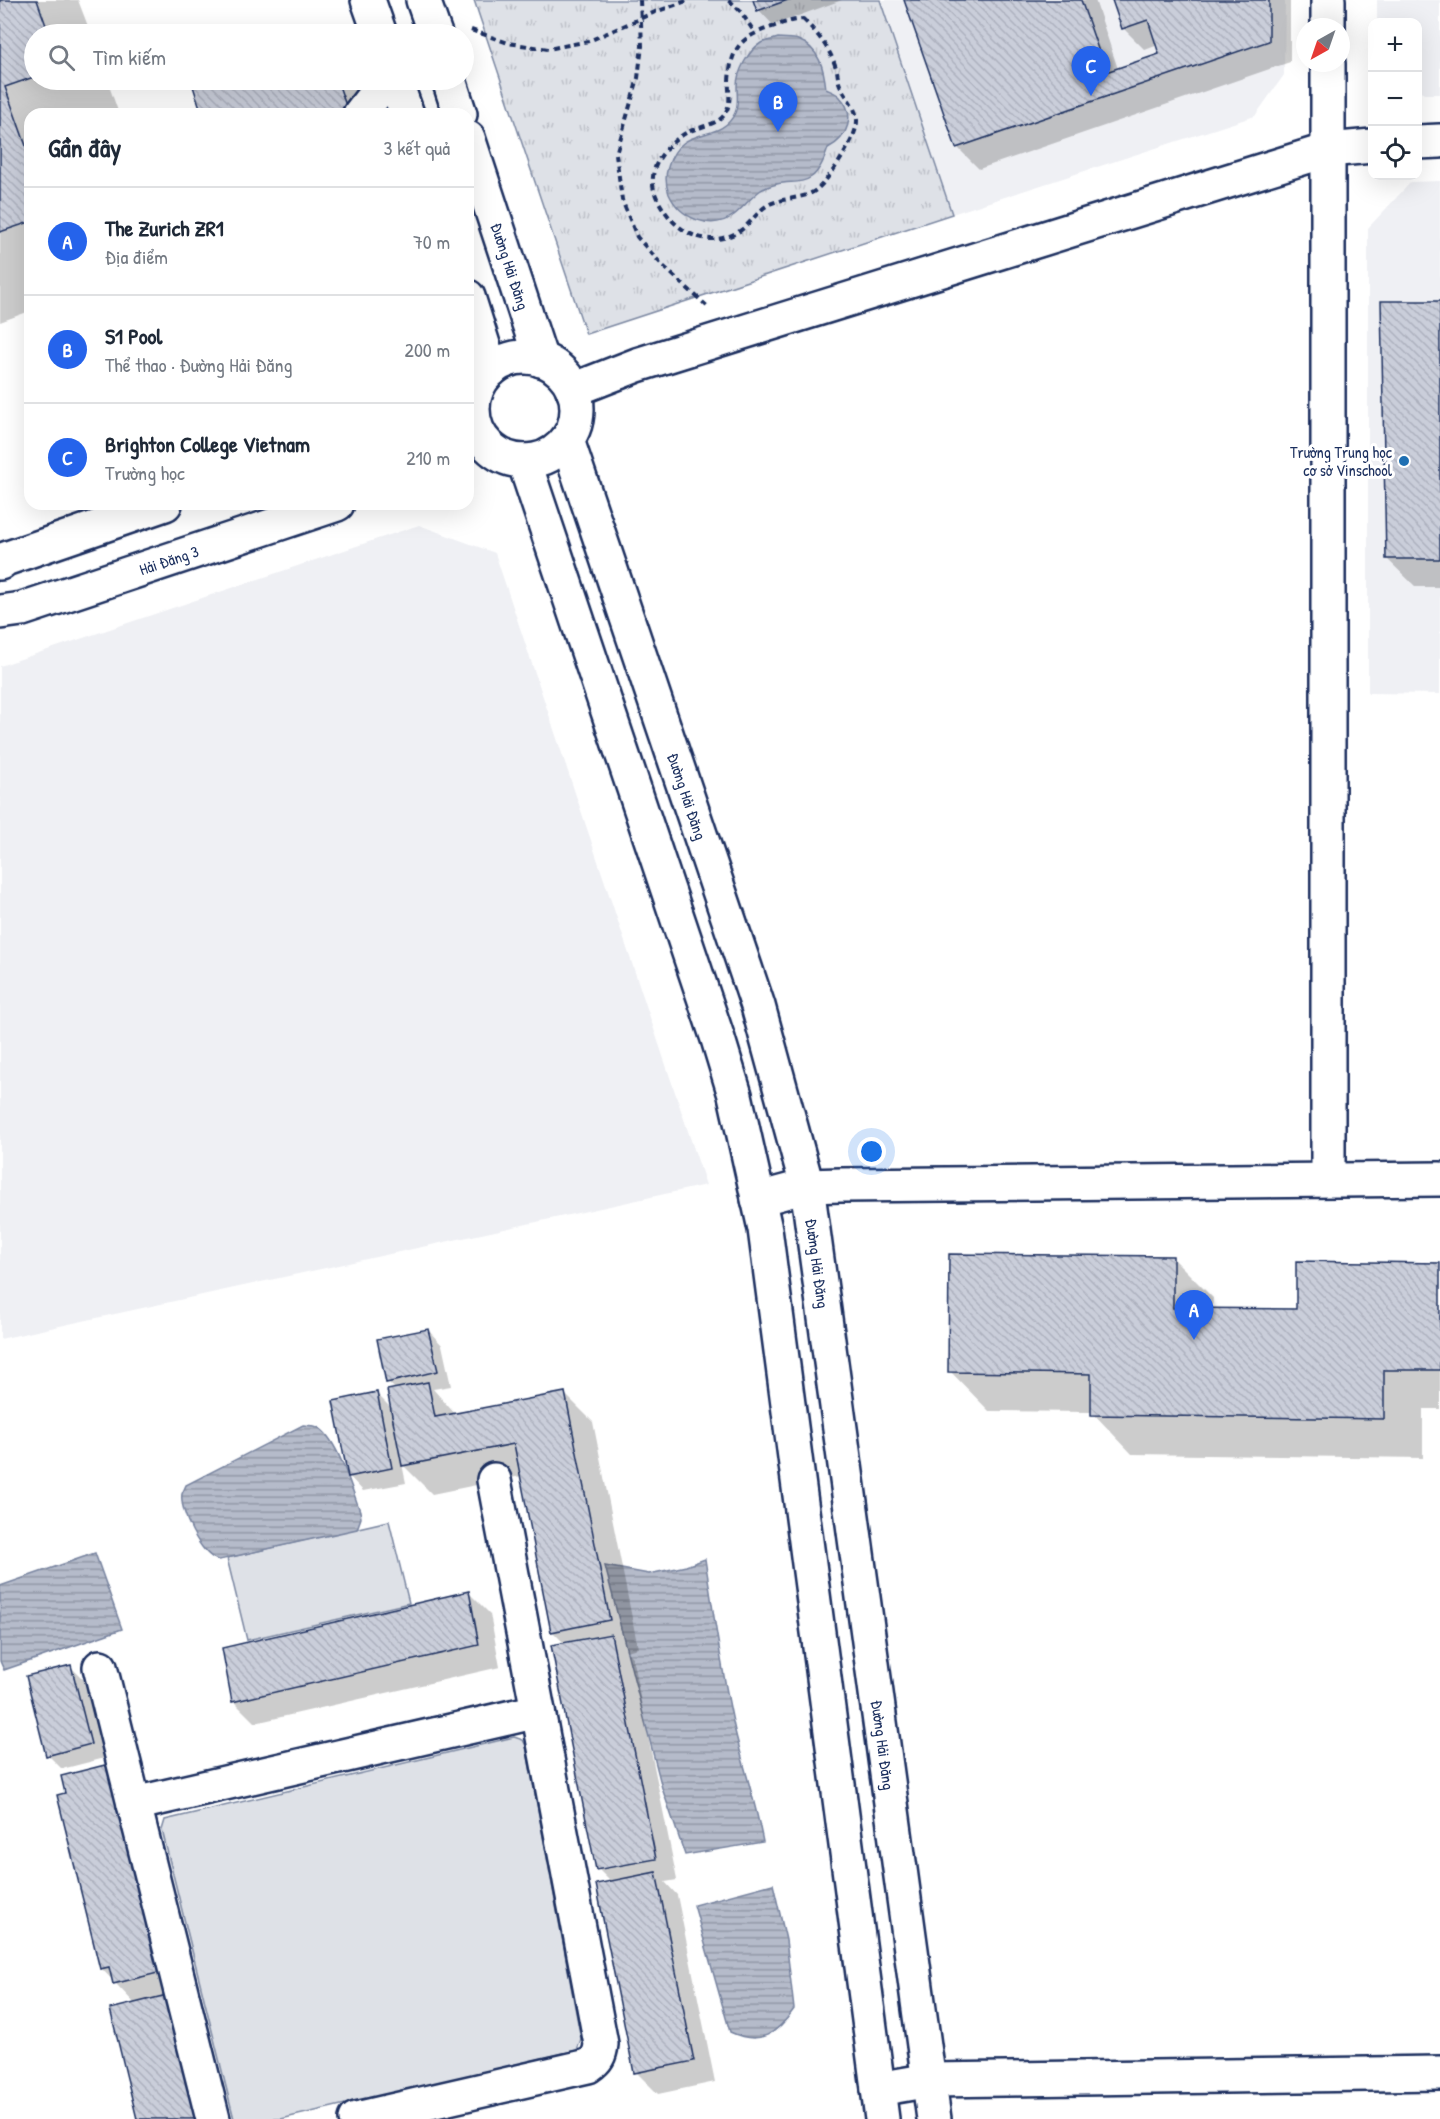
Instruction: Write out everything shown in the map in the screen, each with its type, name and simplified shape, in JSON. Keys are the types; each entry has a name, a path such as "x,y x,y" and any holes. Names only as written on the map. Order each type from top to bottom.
{"street":[{"path":"368,0 376,24"},
{"path":"423,0 431,24"},
{"path":"1328,0 1328,18"},
{"path":"1328,72 1328,1179"},
{"path":"365,108 378,90"},
{"path":"399,90 405,108"},
{"path":"452,90 458,108"},
{"path":"1422,142 1440,141"},
{"path":"573,390 637,365 1328,150 1368,146"},
{"name":"Đường Hải Đăng","path":"474,156 541,360"},
{"path":"474,316 491,370"},
{"path":"474,394 491,370 507,361 524,357 541,360 556,367 568,380 573,390 577,413 573,430 567,440 551,455 535,460 496,457"},
{"path":"474,416 479,432 496,457 718,1038 735,1095 765,1228 880,2104 930,2080 1440,2073"},
{"name":"Đường Hải Đăng","path":"567,440 758,1006 807,1186 934,2119"},
{"path":"0,563 5,559 148,510"},
{"name":"Hải Đăng 3","path":"0,612 22,609 319,510"},
{"path":"758,1199 807,1186 1440,1179"},
{"path":"356,2119 422,2112 588,2066 596,2060 600,2053 601,2044 494,1480"},
{"path":"100,1667 213,2119"},
{"path":"134,1804 538,1711"}],"path":[{"path":"640,0 642,46 638,78 616,154 622,200 637,237 663,267 707,306"},
{"path":"474,31 508,43 548,49 589,41 689,0"},
{"path":"729,0 741,12 754,33"},
{"path":"803,19 814,30 828,48 840,85 850,100 857,121 852,141 830,174 815,191 765,206 739,232 716,239 696,237 679,228 664,211 655,195 652,178 658,158 670,146 686,133 719,121 725,114 731,100 728,84 730,63 744,39 754,33 792,20 803,19"}],"shaded area":[{"path":"880,0 1285,0 1284,75 1255,116 952,214"},
{"path":"1377,0 1440,0 1440,94 1422,92 1422,18 1377,18"},
{"name":"Trường Trung học cơ sở Vinschool","path":"1440,181 1440,694 1368,693 1368,228 1411,182"},
{"path":"419,525 495,553 706,1185 0,1339 0,666"}],"green space":[{"path":"474,0 880,0 952,214 586,334"},
{"path":"389,1521 409,1603 247,1640 227,1558"},
{"path":"514,1737 523,1740 526,1746 581,2039 577,2050 281,2119 234,2119 162,1830 165,1820"}],"water":[{"path":"778,38 798,40 816,54 824,74 826,89 839,96 848,110 849,118 845,132 835,144 828,148 822,164 808,179 772,185 761,190 734,215 725,220 706,222 688,216 669,194 666,174 674,153 682,144 691,139 720,129 728,123 736,110 737,80 744,62 761,43"},
{"path":"303,1425 316,1426 324,1432 337,1452 360,1511 361,1518 357,1529 218,1560 211,1557 192,1532 184,1510 182,1494 186,1485"},
{"path":"95,1553 122,1629 4,1670 0,1661 0,1586"},
{"path":"705,1559 730,1710 763,1842 685,1855 662,1788 605,1566 649,1574 686,1566"},
{"path":"773,1884 786,1940 794,2009 774,2031 767,2035 750,2038 730,2032 694,1905"}],"building":[{"path":"0,0 37,0 45,24 24,24 24,80 5,87 24,140 24,224 0,232"},
{"path":"753,0 788,0 757,11"},
{"path":"904,0 1081,0 1106,72 1159,54 1148,20 1122,29 1112,0 1269,0 1269,41 956,148"},
{"path":"194,90 341,90 347,108 200,108"},
{"path":"1381,301 1440,301 1440,559 1386,559"},
{"path":"949,1254 1173,1256 1173,1308 1296,1309 1296,1261 1440,1263 1440,1370 1384,1370 1384,1419 1091,1415 1091,1374 948,1372"},
{"path":"428,1329 438,1371 386,1383 377,1339"},
{"path":"428,1382 435,1417 565,1392 610,1620 551,1632 514,1444 402,1466 387,1390"},
{"path":"377,1392 392,1468 348,1477 333,1401"},
{"path":"469,1591 479,1645 232,1702 222,1648"},
{"path":"611,1634 656,1859 596,1870 551,1645"},
{"path":"71,1665 91,1744 46,1756 26,1676"},
{"path":"113,1763 166,1971 113,1984 109,1967 100,1969 57,1795 65,1793 61,1776"},
{"path":"656,1872 694,2061 634,2073 596,1884"},
{"path":"171,1994 203,2119 137,2119 110,2009"}],"place":[{"name":"Brighton College Vietnam","path":"1091,96"},
{"name":"S1 Pool","path":"778,132"},
{"name":"Trường Trung học cơ sở Vinschool","path":"1404,461"},
{"name":"The Zurich ZR1","path":"1194,1340"}]}
